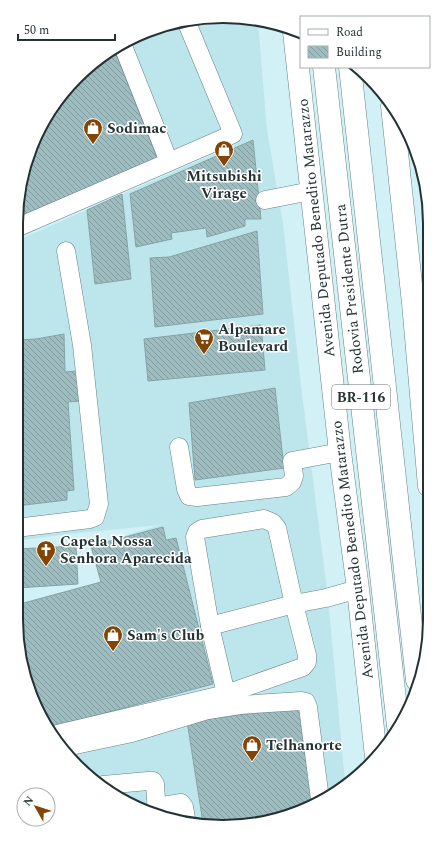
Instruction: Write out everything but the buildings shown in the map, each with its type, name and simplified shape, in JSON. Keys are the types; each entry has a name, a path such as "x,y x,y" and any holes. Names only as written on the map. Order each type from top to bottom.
{"main road":[{"name":"Avenida Deputado Benedito Matarazzo","path":"294,36 340,452 358,589 375,750"},
{"name":"Rodovia Presidente Dutra","path":"324,68 397,718"},
{"name":"Rodovia Presidente Dutra","path":"350,69 416,672"},
{"path":"393,119 413,302 423,417"}],"lane":[{"path":"23,225 233,134 188,26"},
{"path":"124,49 169,162"},
{"path":"265,200 311,191"},
{"path":"23,527 90,519 95,517 99,504 82,345 66,251"},
{"path":"179,447 186,489 189,496 197,497 286,487 292,482 294,476 292,461 340,452"},
{"path":"59,734 226,694 303,667 307,662 308,655 294,604 277,528 273,523 264,519 202,529 197,532 195,536 210,626 226,694"},
{"path":"210,626 358,589"},
{"path":"68,747 132,733 208,710 240,705 300,701 306,702 308,707 319,795"},
{"path":"109,784 153,781 155,784 157,808"},
{"path":"161,810 181,803 184,807 186,816"}],"shaded area":[{"path":"210,23 236,23 258,26 267,130 283,223 301,386 328,597 345,779 300,805 275,813 236,820 210,820 184,816 146,805 101,779 64,742 50,720 25,647 23,633 23,603 100,582 91,546 160,525 23,540 23,238 241,142 97,201 23,237 23,210 27,184 38,146 64,101 73,91 101,64 146,38 171,30"}],"place":[{"name":"Sodimac","path":"93,145"},
{"name":"Mitsubishi Virage","path":"224,167"},
{"name":"Alpamare Boulevard","path":"204,355"},
{"name":"Capela Nossa Senhora Aparecida","path":"46,567"},
{"name":"Sam's Club","path":"113,652"},
{"name":"Telhanorte","path":"252,762"}]}
